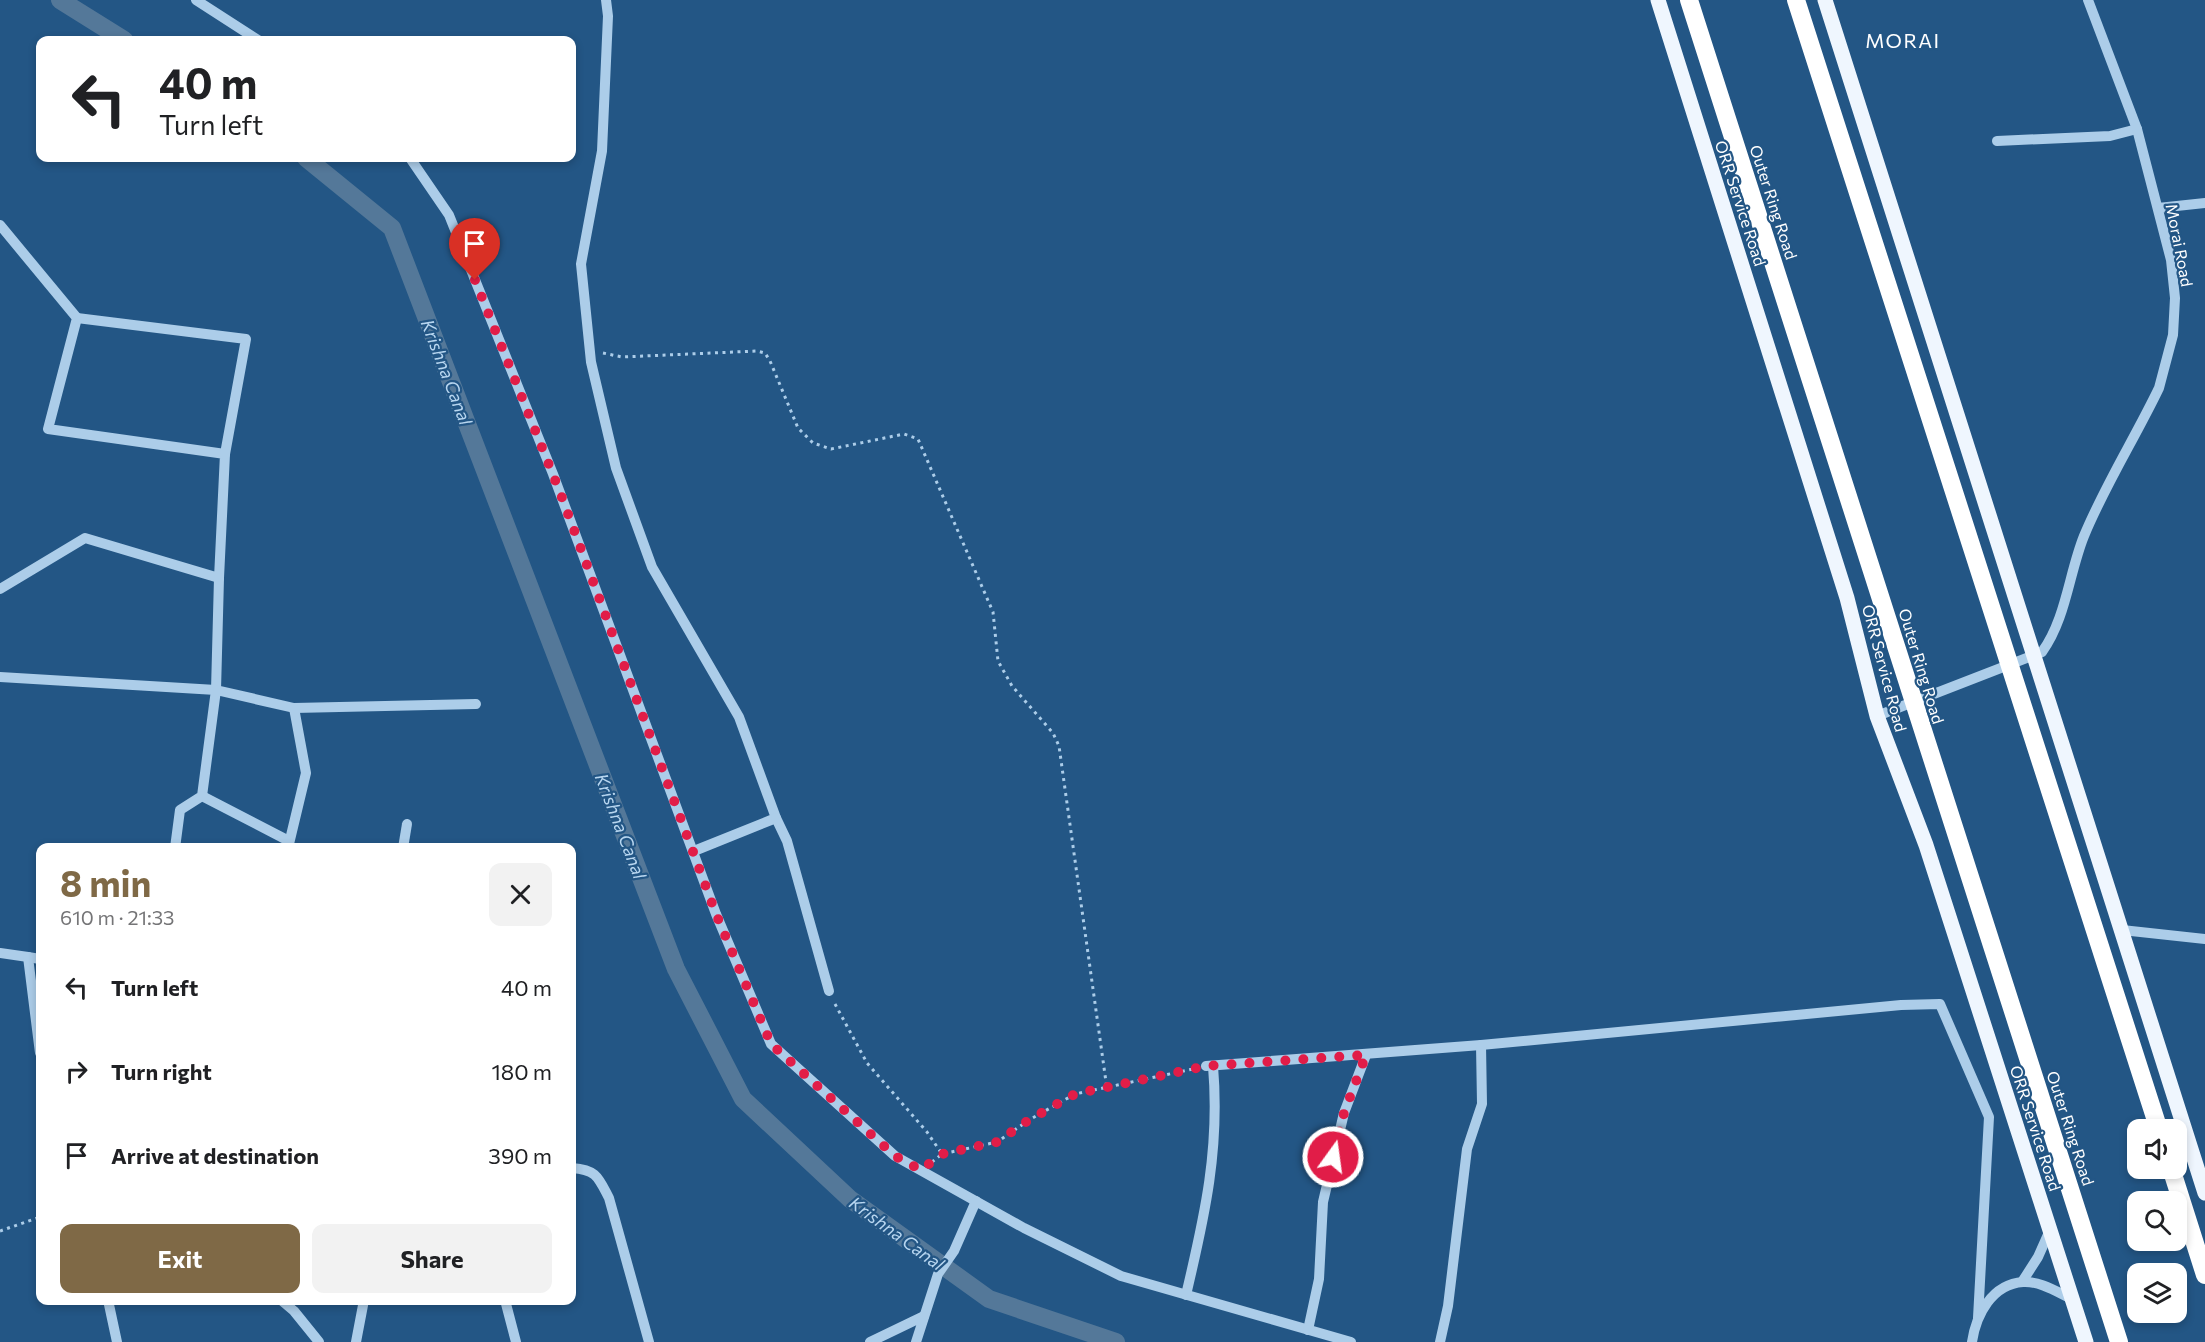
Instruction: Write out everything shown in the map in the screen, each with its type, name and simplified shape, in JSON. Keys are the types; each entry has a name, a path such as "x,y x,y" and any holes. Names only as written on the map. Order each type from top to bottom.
{"highway":[{"name":"Outer Ring Road","path":"1689,0 2119,1342"},
{"path":"1796,0 2016,691 2155,1119"},
{"path":"2174,1179 2205,1275"}],"main road":[{"name":"ORR Service Road","path":"1658,0 1847,598 1877,716 1926,845 2086,1342"},
{"path":"1825,0 2036,656 2205,1193"}],"street":[{"path":"196,0 252,36"},
{"path":"606,0 609,16 602,151 581,264 590,350 616,468 652,567 739,717 776,818 787,841 829,991"},
{"name":"Morai Road","path":"2036,656 2050,641 2084,536 2155,396 2166,366 2173,335 2175,298 2171,260 2158,208 2137,129 2088,0"},
{"path":"1997,141 2110,136 2137,129"},
{"path":"413,162 449,216 558,485 716,914 771,1044 895,1156 1121,1276 1351,1342"},
{"path":"2158,208 2205,203"},
{"path":"0,225 77,318 246,339 225,454 216,690 202,796"},
{"path":"77,318 48,429 225,454"},
{"path":"0,589 85,538 219,578"},
{"path":"1877,716 2036,656"},
{"path":"0,677 216,690 294,708 476,704"},
{"path":"288,843 306,773 294,708"},
{"path":"202,796 286,843"},
{"path":"176,843 180,810 202,796"},
{"path":"694,851 776,818"},
{"path":"404,843 407,824"},
{"path":"2122,930 2205,939"},
{"path":"0,953 36,958"},
{"path":"28,957 36,1021"},
{"path":"1186,1295 1207,1208 1215,1137 1209,1066 1481,1045 1911,1004 1940,1004 1989,1117 1978,1318 1972,1342"},
{"path":"1440,1342 1448,1306 1467,1149 1482,1104 1481,1045"},
{"path":"1308,1330 1319,1279 1323,1202 1344,1113 1366,1055"},
{"path":"576,1168 588,1170 598,1177 609,1198 649,1342"},
{"path":"916,1342 939,1274 954,1251 976,1201"},
{"path":"1978,1318 1985,1304 1995,1295 2022,1282 2038,1257 2049,1230"},
{"path":"2022,1282 2048,1288 2072,1299"},
{"path":"109,1305 117,1342"},
{"path":"286,1305 319,1342"},
{"path":"356,1342 363,1305"},
{"path":"506,1305 516,1342"},
{"path":"870,1342 924,1316"}],"path":[{"path":"590,350 622,357 757,351 765,353 798,428 813,443 831,449 904,434 918,440 993,612 998,661 1012,686 1053,733 1059,746 1107,1089"},
{"path":"829,991 867,1063 927,1132 942,1154"},
{"path":"921,1170 942,1154 997,1142 1029,1120 1075,1094 1209,1066"},
{"path":"0,1231 36,1218"}],"waterway":[{"name":"Krishna Canal","path":"60,0 118,36"},
{"name":"Krishna Canal","path":"311,162 392,228 676,969 743,1099 850,1199 989,1299 1116,1342"}],"district":[{"name":"MORAI","path":"1903,40"}],"route":[{"path":"475,280 561,495 640,703 716,914 771,1044 895,1156 921,1170 942,1154 997,1142 1029,1120 1075,1094 1206,1066 1366,1055 1344,1113 1333,1157"}]}
